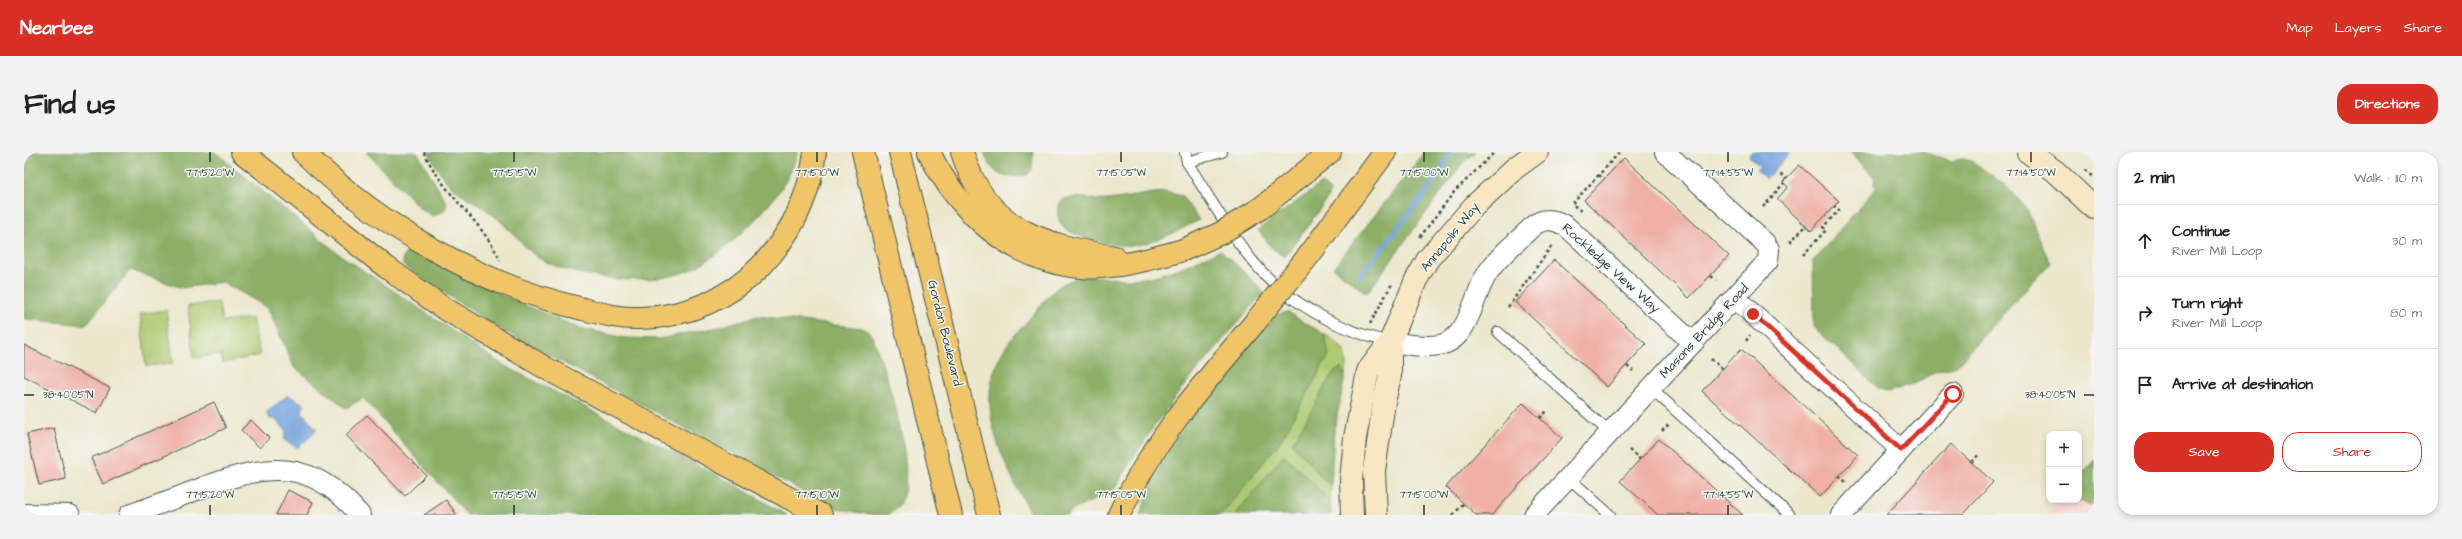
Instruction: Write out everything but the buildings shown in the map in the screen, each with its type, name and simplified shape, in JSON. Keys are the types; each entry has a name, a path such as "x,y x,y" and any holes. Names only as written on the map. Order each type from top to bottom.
{"main road":[{"path":"242,152 386,267 442,307 542,366 821,515"},
{"path":"303,152 347,190 396,226 480,272 511,286 566,305 626,318 673,315 712,301 734,288 755,272 774,252 789,231 808,187 815,152"},
{"path":"863,152 951,515"},
{"name":"Gordon Boulevard","path":"900,152 989,515"},
{"path":"929,152 939,172 969,212 989,230 1012,245 1045,259 1083,267 1140,262 1183,250 1220,233 1261,208 1287,189 1330,152"},
{"path":"962,152 966,166 986,201 1017,228 1031,236 1056,245 1140,262"},
{"path":"1287,189 1308,152"},
{"path":"1119,515 1148,458 1174,420 1310,254 1385,152"}],"street":[{"name":"Annapolis Way","path":"1352,515 1351,480 1355,438 1368,371 1390,342 1416,280 1428,259 1474,206 1516,168 1537,152"},
{"name":"Masons Bridge Road","path":"1534,515 1766,264 1769,256 1769,249 1665,152"},
{"path":"2028,152 2055,171 2094,208"},
{"name":"Rockledge View Way","path":"1390,342 1433,346 1444,344 1454,338 1461,331 1483,281 1493,266 1533,226 1541,221 1550,220 1558,221 1567,227 1693,343"},
{"path":"1735,298 1901,450"},
{"name":"Annapolis Way","path":"1376,515 1374,471 1384,402 1390,376 1390,342"},
{"path":"1841,515 1953,394"},
{"path":"129,515 252,471 273,469 294,471 324,482 347,499 360,515"},
{"path":"24,514 70,515"}],"lane":[{"path":"1222,152 1186,157 1251,259 1276,285 1313,310 1351,331 1364,336 1390,342"},
{"path":"1498,332 1610,433"},
{"path":"1651,388 1790,515"},
{"path":"1569,478 1610,515"}],"path":[{"path":"424,152 446,191 488,238 511,286"},
{"path":"1581,211 1572,204 1620,152"},
{"path":"1781,174 1786,179"},
{"path":"1599,175 1604,179"},
{"path":"1763,207 1784,183"},
{"path":"1803,255 1826,230 1823,227 1839,210 1834,206"},
{"path":"1790,242 1806,226"},
{"path":"1508,307 1553,244"},
{"path":"1711,276 1716,280"},
{"path":"1529,277 1534,281"},
{"path":"1711,359 1723,369"},
{"path":"1627,366 1633,371"},
{"path":"1540,418 1548,410"},
{"path":"1629,450 1640,459"},
{"path":"1972,462 1980,453"},
{"path":"1839,476 1846,482"},
{"path":"1453,515 1464,503"}],"shaded area":[{"path":"2082,502 2094,507 2094,515 2046,515 2057,503 2082,503"}],"green space":[{"path":"24,152 215,152 339,254 503,365 732,483 787,515 467,515 363,398 346,408 294,367 268,308 223,282 182,288 130,270 86,325 24,319"},
{"path":"366,152 417,152 447,204 444,211 433,216 421,209"},
{"path":"429,152 798,152 785,182 768,206 753,222 725,247 694,268 678,274 660,278 640,280 599,277 580,273 562,268 538,258 487,210 457,191 448,183 439,171"},
{"path":"984,152 1033,152 1032,169 1027,175 1011,177 1005,176 995,171 991,167"},
{"path":"1425,152 1476,152 1462,164 1367,293 1333,268"},
{"path":"1850,152 1924,152 1951,161 1963,159 1972,161 2005,185 2027,209 2050,263 1955,367 1938,370 1916,383 1888,392 1878,388 1814,327 1813,261 1876,188 1874,177"},
{"path":"1319,185 1323,185 1330,191 1327,199 1285,257 1272,248 1258,230"},
{"path":"1165,192 1182,196 1199,220 1165,237 1147,243 1128,246 1094,240 1077,235 1064,228 1058,218 1058,209 1062,201 1065,199 1076,197 1103,200"},
{"path":"1221,250 1264,292 1182,388 1151,431 1113,491 1071,511 1068,515 1031,515 1003,456 991,415 990,394 993,373 1008,344 1045,299 1062,284 1085,277 1132,279 1155,276 1178,269"},
{"path":"407,252 414,252 508,298 579,328 625,338 658,339 719,327 757,316 862,328 870,333 874,340 895,405 905,460 905,485 900,504 887,515 857,512 828,505 493,325 403,265 403,257"},
{"path":"219,302 222,322 252,318 260,355 223,363 221,354 194,358 188,306"},
{"path":"166,310 173,363 146,366 140,314"},
{"path":"1287,312 1324,334 1329,355 1279,443 1221,515 1140,515 1170,448 1194,413 1235,362 1278,314"},
{"path":"1324,334 1336,342 1344,351 1347,362 1345,376 1341,368 1292,443 1331,487 1330,500 1284,455 1235,515 1221,515 1279,443 1329,355"},
{"path":"1341,368 1345,376 1334,430 1331,487 1292,444 1334,372"},
{"path":"1284,455 1330,500 1331,515 1235,515"},
{"path":"2094,460 2094,507 2082,502 2082,474"}],"water":[{"path":"1751,152 1790,153 1766,179 1756,170 1760,166 1749,156"},
{"path":"288,395 304,404 302,412 317,430 298,448 284,440 286,431 276,419 270,419 266,413"}],"waterway":[{"path":"1359,277 1432,185 1451,152"}],"route":[{"path":"1753,314 1901,450 1953,394"}]}
